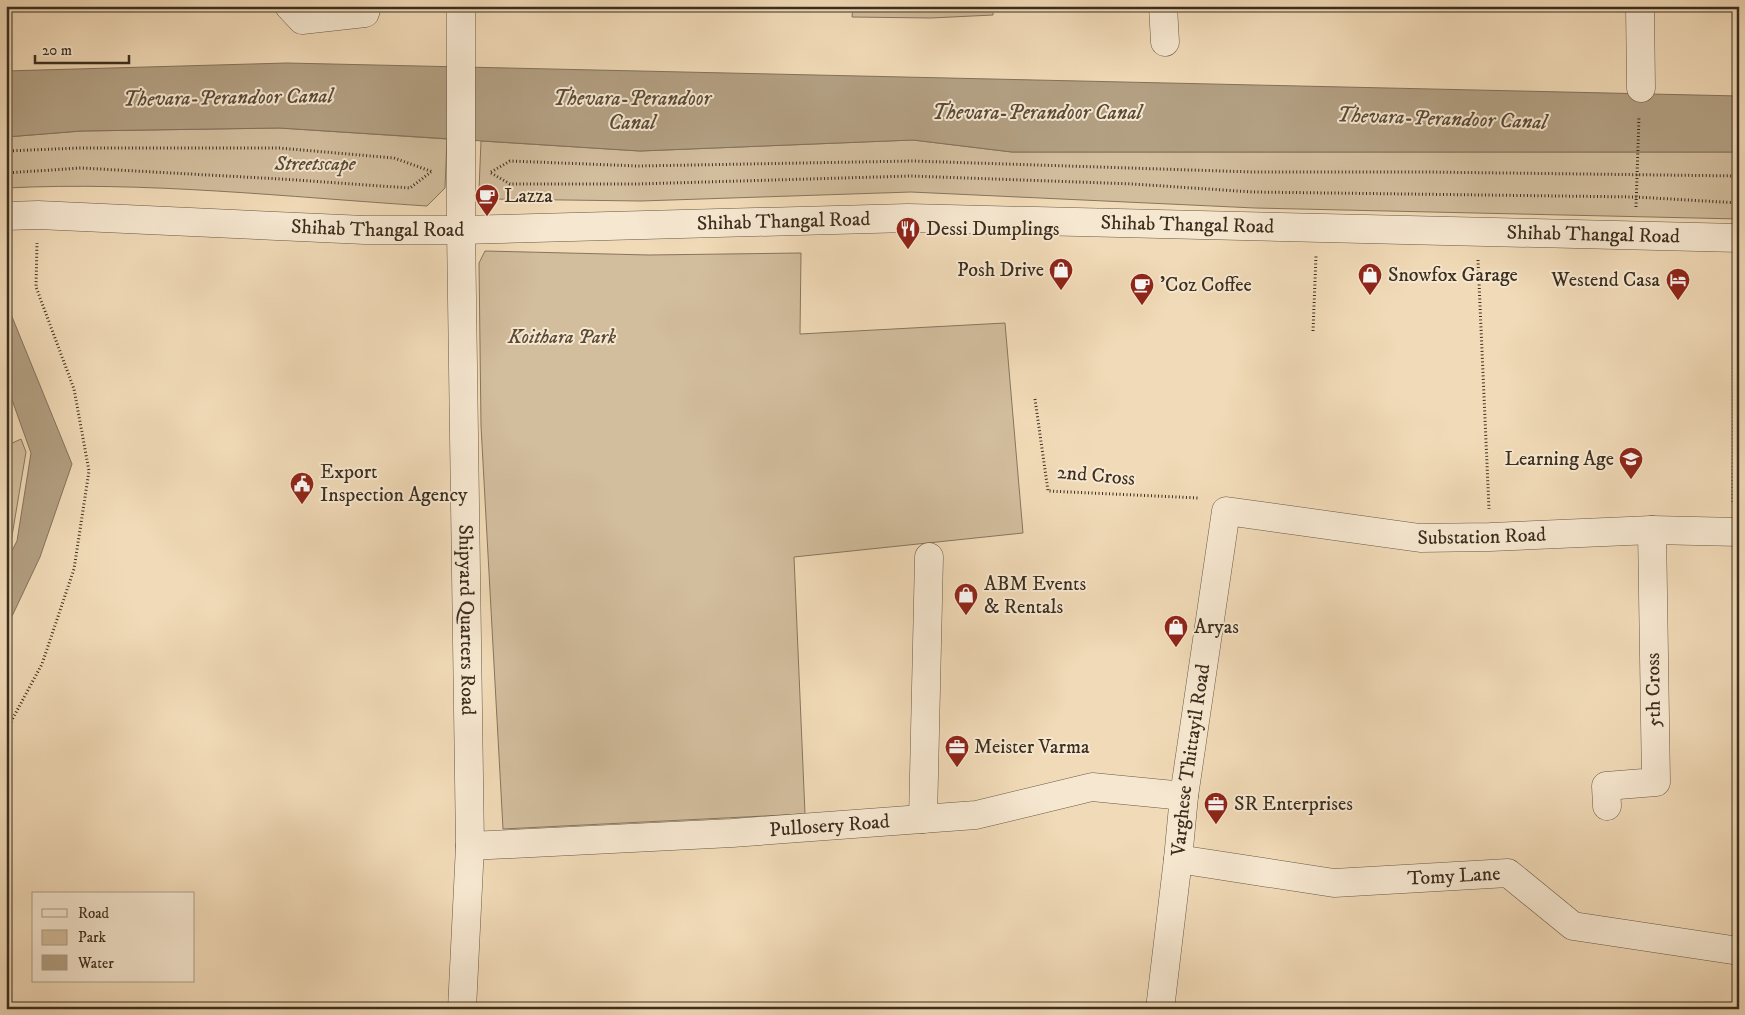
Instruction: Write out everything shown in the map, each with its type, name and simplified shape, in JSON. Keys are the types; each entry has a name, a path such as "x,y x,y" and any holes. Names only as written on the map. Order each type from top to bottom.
{"street":[{"path":"289,6 302,20 366,13 367,6"},
{"name":"Shipyard Quarters Road","path":"461,6 461,230 470,846 462,1009"},
{"path":"1163,6 1165,42"},
{"path":"1640,6 1641,88"},
{"name":"Shihab Thangal Road","path":"6,216 38,215 365,230 461,230 908,218 1737,238"},
{"name":"Substation Road","path":"1226,511 1420,538 1652,530 1736,532"},
{"name":"Varghese Thittayil Road","path":"1160,1009 1184,796 1226,511"},
{"name":"5th Cross","path":"1608,806 1606,786 1656,782 1652,530"},
{"path":"923,819 929,557"},
{"name":"Pullosery Road","path":"470,846 732,833 976,816 1092,787 1184,796"},
{"name":"Tomy Lane","path":"1178,859 1334,883 1508,873 1573,926 1739,952"}],"path":[{"path":"1636,175 1641,88"},
{"path":"6,151 80,148 280,148 394,158 431,172 410,188 81,168 6,172"},
{"path":"1739,176 1253,172 913,161 638,166 510,161 490,172 510,184 637,184 911,176 1124,183 1253,192 1636,197 1739,202"},
{"path":"6,731 42,664 74,569 89,471 74,389 36,287 38,215"},
{"path":"1313,331 1317,228"},
{"path":"1477,233 1490,537"},
{"path":"1736,532 1737,238"},
{"name":"2nd Cross","path":"1035,399 1048,491 1207,498 1226,511"},
{"path":"957,1005 1130,1005"}],"green space":[{"path":"853,6 993,6 993,15 931,18 852,17"},
{"name":"Streetscape","path":"280,128 447,139 445,188 427,206 164,188 59,186 6,188 6,137 81,131"},
{"path":"913,140 1012,152 1739,152 1739,219 1255,208 911,192 641,201 488,199 479,190 481,141 640,151"},
{"name":"Koithara Park","path":"485,251 649,255 801,253 800,334 1005,323 1023,533 794,557 805,814 503,829 481,426 479,263"},
{"path":"21,439 26,452 11,542 6,552 6,446"}],"water":[{"name":"Thevara-Perandoor Canal","path":"287,63 1739,96 1739,152 1012,152 913,140 640,151 279,128 81,131 6,137 6,71"},
{"path":"6,302 72,464 40,557 6,629 6,562 17,541 31,453 6,383"}],"place":[{"name":"Lazza","path":"487,217"},
{"name":"Dessi Dumplings","path":"908,250"},
{"name":"Posh Drive","path":"1061,291"},
{"name":"Snowfox Garage","path":"1370,296"},
{"name":"Westend Casa","path":"1678,301"},
{"name":"'Coz Coffee","path":"1142,306"},
{"name":"Learning Age","path":"1631,480"},
{"name":"Export Inspection Agency","path":"302,505"},
{"name":"ABM Events & Rentals","path":"966,616"},
{"name":"Aryas","path":"1176,648"},
{"name":"Meister Varma","path":"957,768"},
{"name":"SR Enterprises","path":"1216,825"}]}
